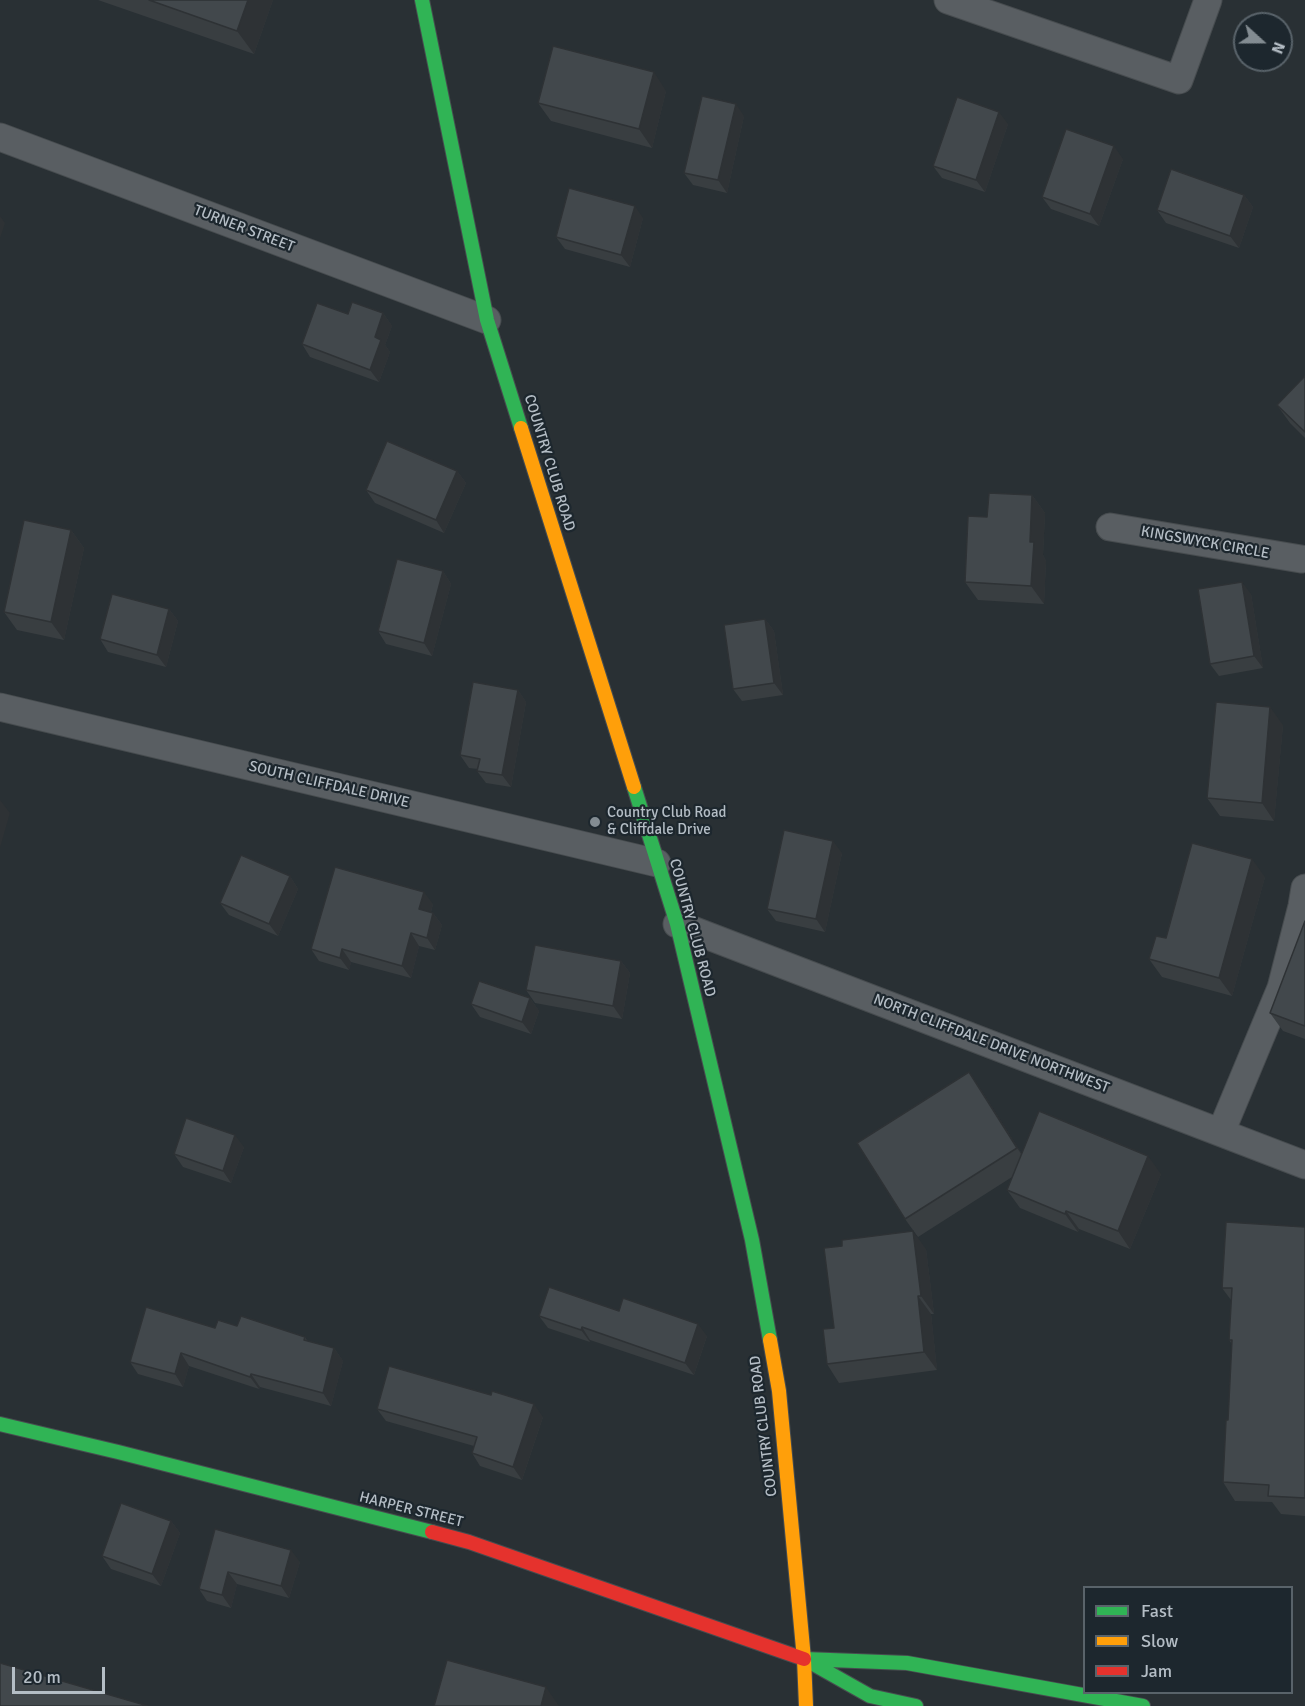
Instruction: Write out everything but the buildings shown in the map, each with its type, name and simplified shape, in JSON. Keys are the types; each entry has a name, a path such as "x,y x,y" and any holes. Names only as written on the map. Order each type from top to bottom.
{"main road":[{"name":"COUNTRY CLUB ROAD","path":"422,0 487,320 677,924 752,1240 779,1391 804,1659 806,1706"},
{"name":"HARPER STREET","path":"0,1424 469,1542 804,1659"},
{"path":"804,1659 870,1696 916,1706"},
{"path":"804,1659 907,1663 1143,1706"}],"street":[{"path":"948,0 1179,80 1208,0"},
{"name":"TURNER STREET","path":"0,137 487,320"},
{"name":"KINGSWYCK CIRCLE","path":"1110,527 1304,565"},
{"name":"SOUTH CLIFFDALE DRIVE","path":"0,707 657,863"},
{"path":"1221,1132 1281,988 1305,888"},
{"name":"NORTH CLIFFDALE DRIVE NORTHWEST","path":"677,924 1305,1165"}],"traffic: fast":[{"path":"422,0 487,320 521,428"},
{"path":"634,787 677,924 752,1240 770,1340"},
{"path":"0,1424 432,1532"},
{"path":"804,1659 907,1663 1143,1706"},
{"path":"808,1661 870,1696 916,1706"}],"traffic: slow":[{"path":"521,428 634,787"},
{"path":"770,1340 779,1391 804,1659 806,1706"}],"traffic: jam":[{"path":"432,1532 469,1542 804,1659"}],"place":[{"name":"Country Club Road & Cliffdale Drive","path":"595,822"}]}
